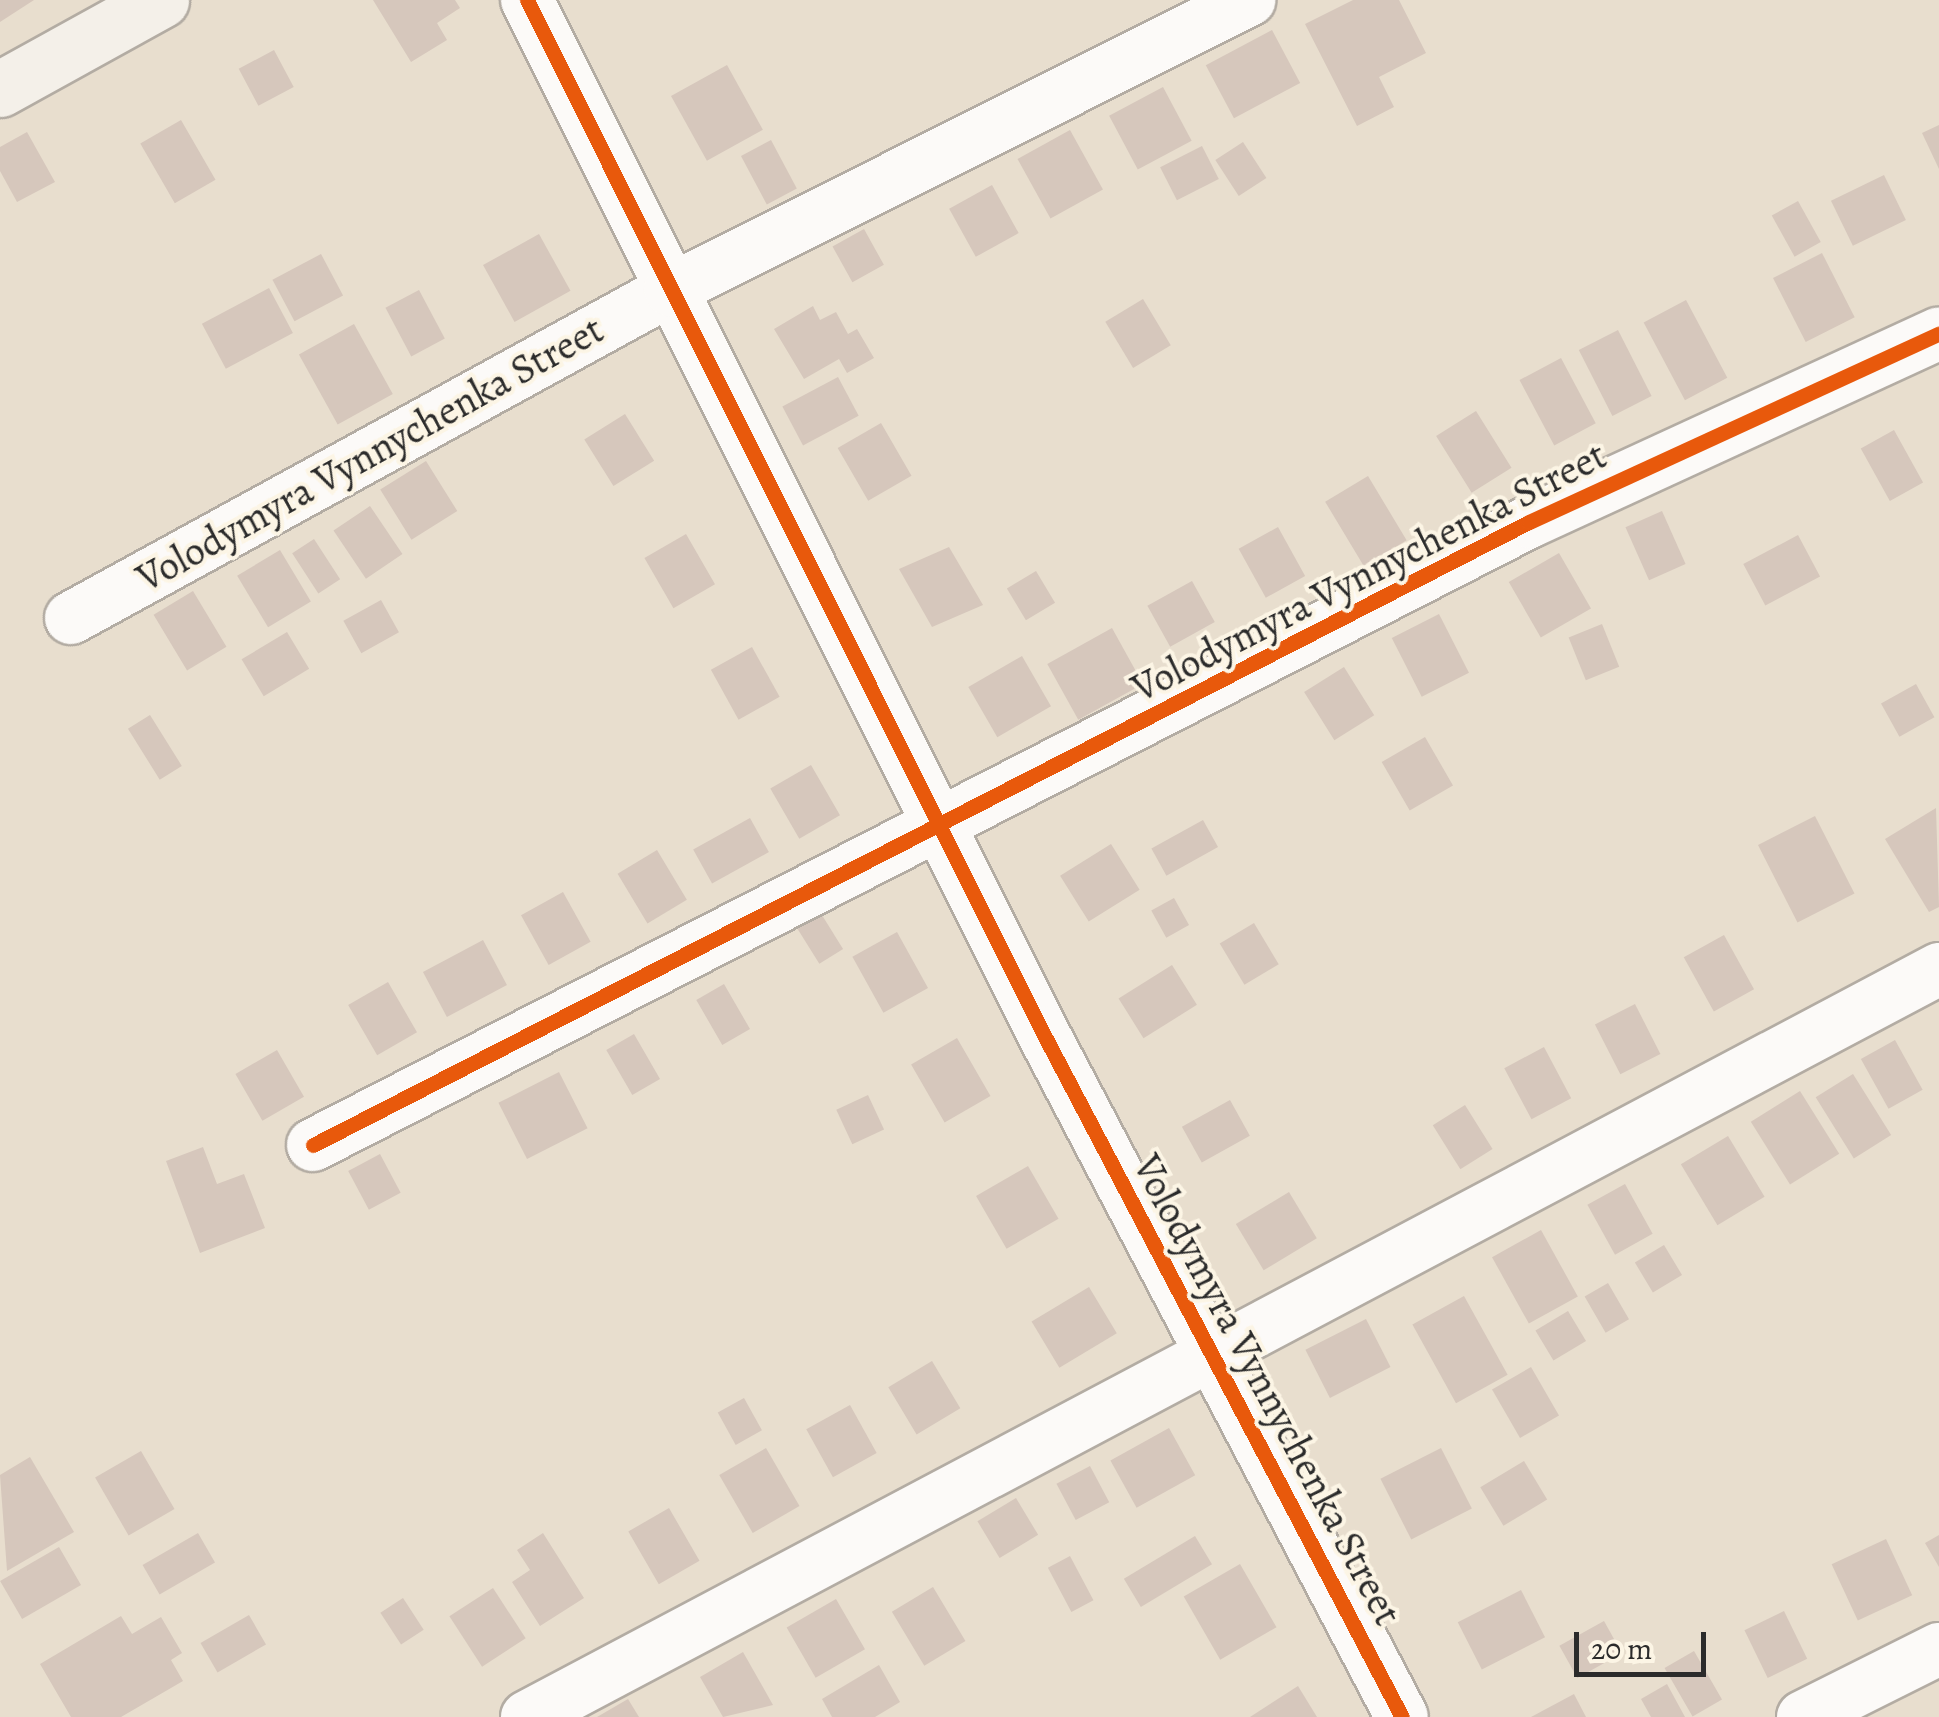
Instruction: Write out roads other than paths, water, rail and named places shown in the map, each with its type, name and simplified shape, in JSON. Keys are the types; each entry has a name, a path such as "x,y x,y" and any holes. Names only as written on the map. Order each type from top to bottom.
{"main road":[{"path":"0,89 161,0"}],"street":[{"name":"Volodymyra Vynnychenka Street","path":"527,0 939,826 1402,1717"},
{"name":"Volodymyra Vynnychenka Street","path":"71,618 670,290 1249,0"},
{"name":"Volodymyra Vynnychenka Street","path":"313,1145 1530,522 1939,333"},
{"name":"Volodymyra Vynnychenka Street","path":"527,1717 1214,1359 1939,970"},
{"path":"1803,1717 1939,1650"}]}
